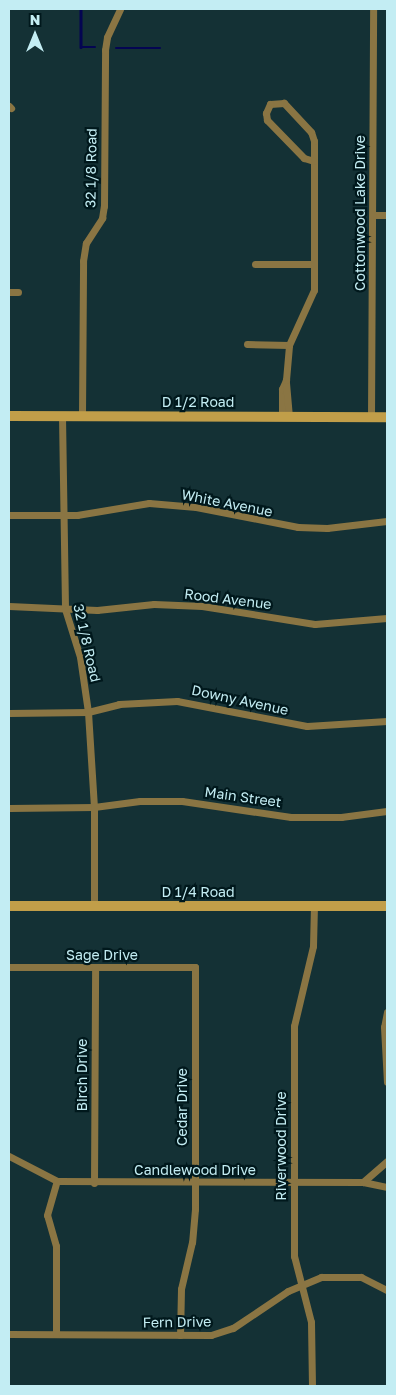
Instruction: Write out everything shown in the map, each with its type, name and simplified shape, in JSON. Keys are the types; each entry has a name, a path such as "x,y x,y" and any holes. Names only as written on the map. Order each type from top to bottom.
{"street":[{"name":"32 1/8 Road","path":"82,416 83,261 86,244 102,218 104,206 105,50 107,37 120,9"},
{"name":"Cottonwood Lake Drive","path":"371,417 373,9"},
{"path":"285,416 282,389 286,380 289,345 312,301 314,161 311,132 284,103 270,104 266,110 267,120 304,158 314,161"},
{"path":"373,215 387,215"},
{"path":"255,264 314,264"},
{"path":"9,292 18,292"},
{"path":"247,344 289,345"},
{"name":"D 1/2 Road","path":"9,416 387,417"},
{"name":"32 1/8 Road","path":"62,416 62,516 65,609 80,657 88,712 94,807 94,906"},
{"name":"White Avenue","path":"9,515 62,516 149,503 196,507 298,527 336,528 387,521"},
{"name":"Rood Avenue","path":"9,606 97,610 154,604 202,606 315,624 387,618"},
{"name":"Downy Avenue","path":"9,713 88,712 119,704 177,701 308,726 387,721"},
{"name":"Main Street","path":"9,808 94,807 140,801 182,801 291,816 341,816 387,811"},
{"name":"D 1/4 Road","path":"9,906 387,906"},
{"name":"Riverwood Drive","path":"312,1386 311,1322 294,1256 294,1026 311,956 314,906"},
{"name":"Sage Drive","path":"9,967 195,967"},
{"name":"Birch Drive","path":"94,1183 95,967"},
{"name":"Cedar Drive","path":"180,1335 180,1296 192,1242 195,1183 195,967"},
{"path":"387,1012 384,1028 387,1082"},
{"name":"Candlewood Drive","path":"9,1156 57,1181 94,1183 362,1182 387,1187"},
{"path":"362,1182 387,1161"},
{"path":"56,1334 56,1246 47,1215 57,1181"},
{"name":"Fern Drive","path":"9,1334 180,1335 226,1331 302,1284 321,1277 350,1275 387,1290"}],"waterway":[{"path":"81,9 81,47 95,47"},
{"path":"116,48 160,48"}]}
